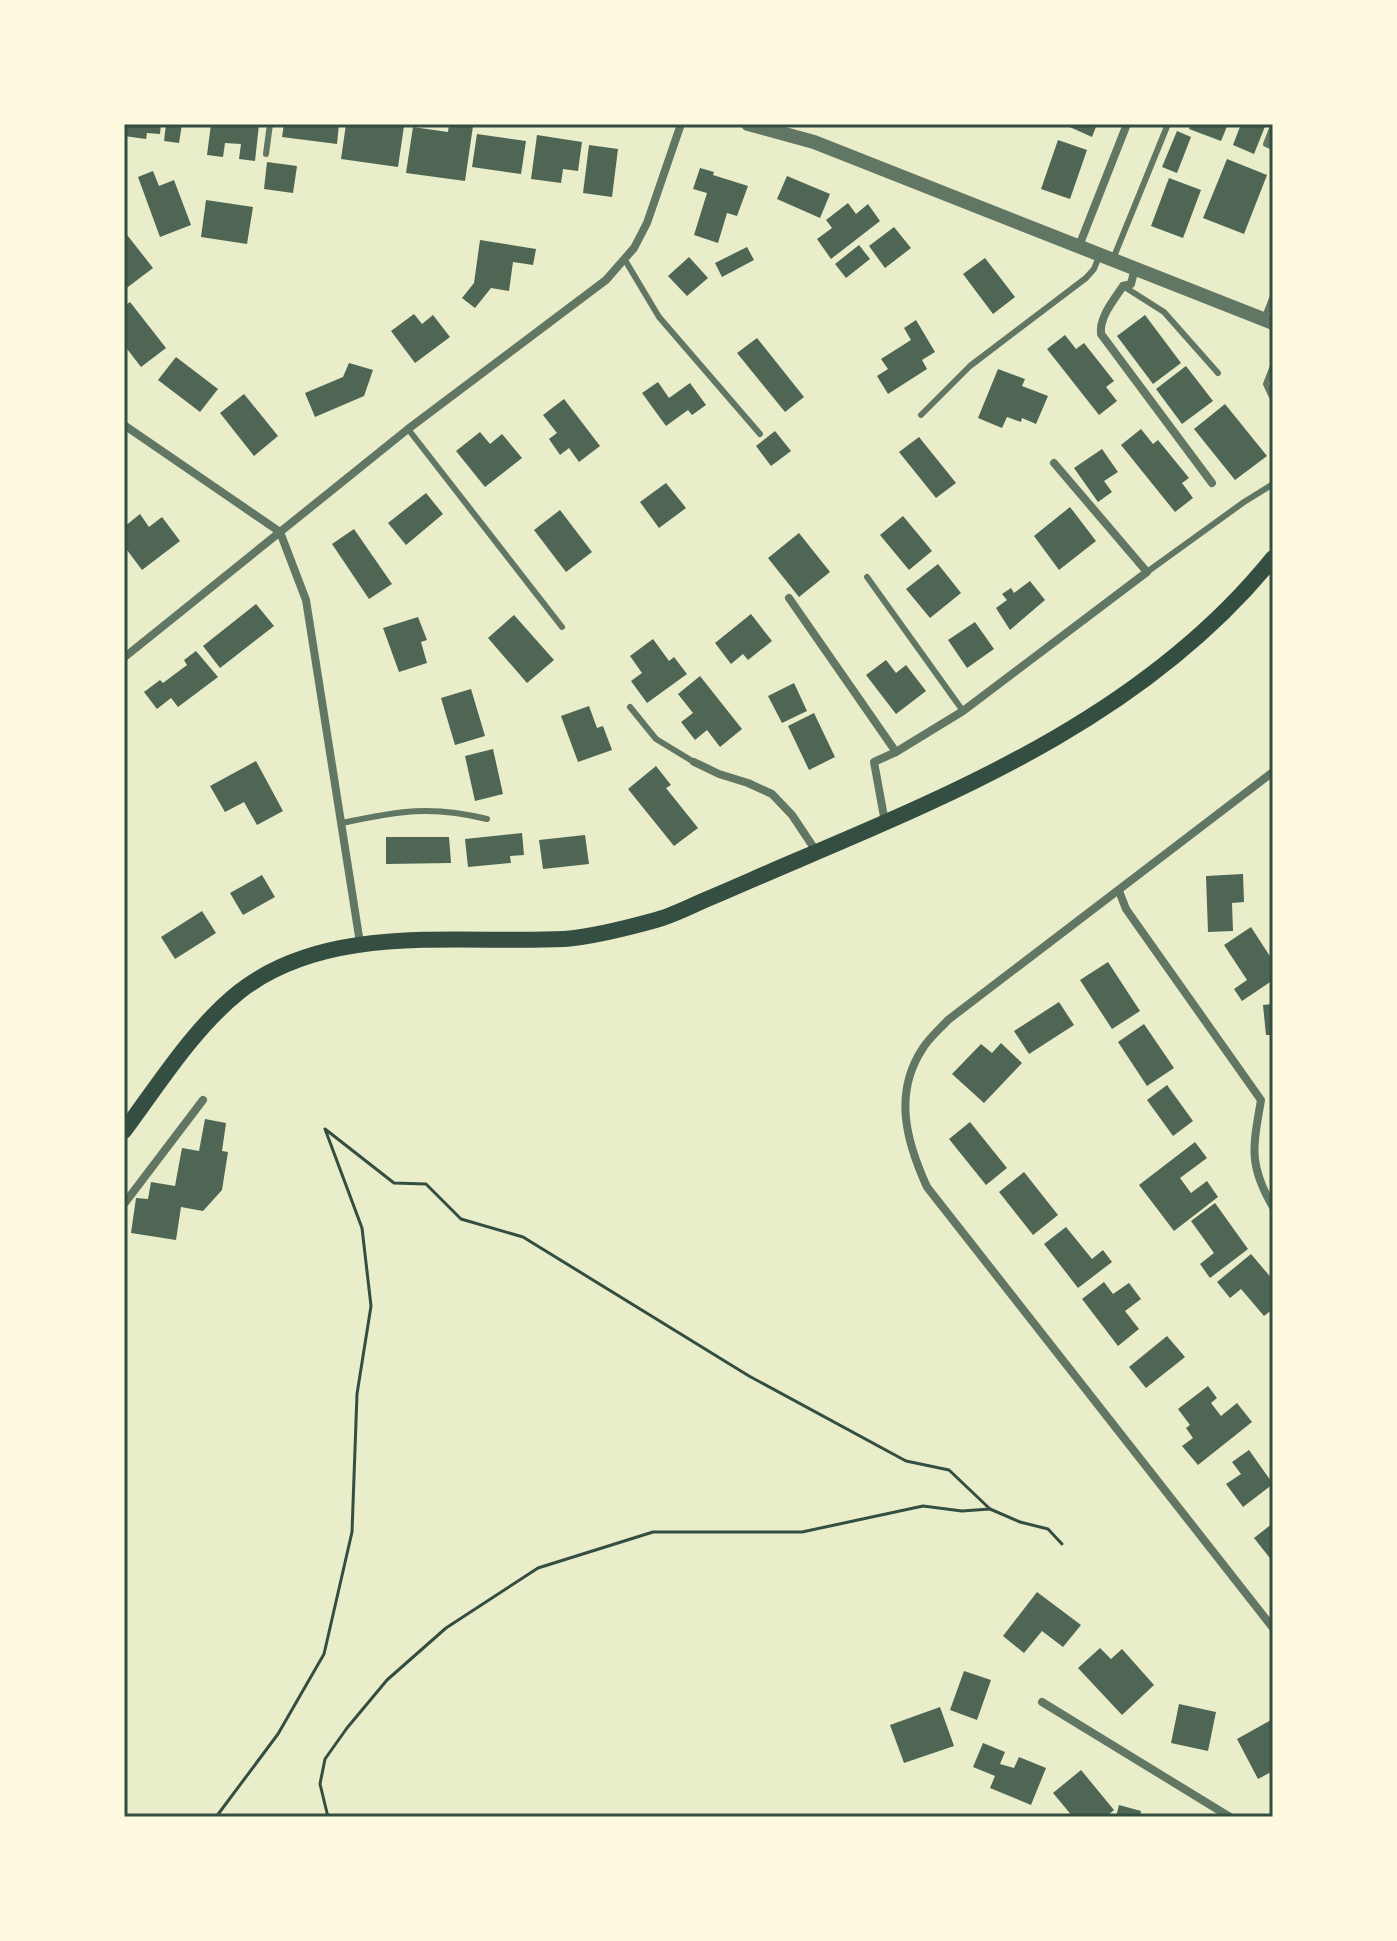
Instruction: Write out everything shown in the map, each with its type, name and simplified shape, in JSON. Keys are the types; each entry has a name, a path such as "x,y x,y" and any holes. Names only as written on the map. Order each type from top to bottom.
{"main road":[{"path":"124,1131 220,1008 242,990 295,961 360,943 568,939 659,919 885,822 1033,751 1106,708 1183,652 1221,617 1273,558"}],"street":[{"path":"126,656 408,429 606,280 625,260 647,223 681,124"},
{"path":"748,124 814,142 1269,321"},
{"path":"1079,246 1127,124"},
{"path":"1135,268 1131,284 1123,286 1100,326 1103,340 1212,483"},
{"path":"124,425 280,532 306,600 360,943"},
{"path":"885,822 874,762 963,711 1147,572 1054,463"},
{"path":"789,598 896,752"},
{"path":"694,762 772,794 792,815 817,852"},
{"path":"1273,772 948,1020 923,1046 910,1072 905,1123 912,1155 927,1187 1273,1628"},
{"path":"1119,891 1126,909 1261,1100 1252,1150 1259,1184 1273,1207"},
{"path":"1261,1100 1273,1097"},
{"path":"124,1204 203,1100"},
{"path":"1042,1702 1230,1817"}],"lane":[{"path":"266,154 270,124"},
{"path":"921,415 970,366 1086,278 1107,256 1168,124"},
{"path":"1273,126 1266,144 1273,147"},
{"path":"625,260 659,317 760,434"},
{"path":"1123,286 1164,312 1218,373"},
{"path":"1269,321 1273,296"},
{"path":"1273,366 1266,384 1273,399"},
{"path":"408,429 562,627"},
{"path":"1147,572 1273,484"},
{"path":"867,577 963,711"},
{"path":"630,707 656,739 694,762"},
{"path":"342,823 413,809 453,810 487,819"}],"path":[{"path":"216,1817 278,1734 324,1654 352,1532 357,1394 371,1306 362,1228 325,1129 394,1183 426,1184 461,1219 523,1237 749,1376 906,1461 949,1470 990,1509 1020,1522 1048,1529 1062,1544"},
{"path":"328,1817 320,1784 325,1759 387,1680 446,1628 538,1568 653,1532 802,1532 923,1506 962,1511 990,1509"}],"building":[{"path":"124,124 161,124 160,134 147,133 146,139 124,136"},
{"path":"166,124 182,124 179,143 164,141"},
{"path":"211,124 259,124 255,161 239,159 241,144 225,143 223,157 207,155"},
{"path":"284,124 339,124 337,144 282,137"},
{"path":"346,124 404,126 398,167 341,159"},
{"path":"449,124 473,126 465,181 406,173 413,127 448,132"},
{"path":"1063,124 1097,124 1092,137"},
{"path":"1191,124 1228,124 1221,141 1189,129"},
{"path":"1241,124 1266,124 1254,154 1233,145"},
{"path":"1177,131 1191,137 1177,173 1162,167"},
{"path":"477,134 526,141 521,174 472,167"},
{"path":"537,135 582,142 578,171 563,169 561,183 531,179"},
{"path":"1058,140 1087,150 1070,199 1041,189"},
{"path":"589,145 618,149 612,197 583,193"},
{"path":"1227,159 1267,175 1244,234 1203,218"},
{"path":"267,162 297,166 293,193 264,189"},
{"path":"700,168 748,186 737,216 727,213 718,243 694,235 707,193 693,189"},
{"path":"153,171 159,186 174,180 191,225 160,237 138,177"},
{"path":"787,176 830,194 820,218 777,199"},
{"path":"1169,178 1201,190 1183,238 1151,226"},
{"path":"206,200 253,207 247,244 201,237"},
{"path":"848,203 856,214 868,204 880,221 831,259 817,239 832,228 826,220"},
{"path":"894,227 911,248 885,268 869,246"},
{"path":"124,231 153,268 124,290"},
{"path":"480,240 536,249 533,265 513,262 509,291 491,288 475,308 462,298 474,283"},
{"path":"859,245 870,259 846,278 835,264"},
{"path":"747,247 754,260 722,277 715,263"},
{"path":"689,257 708,278 687,296 668,276"},
{"path":"985,258 1015,297 993,314 963,274"},
{"path":"130,302 166,348 141,367 124,345 124,306"},
{"path":"414,314 422,324 433,315 450,337 415,363 391,331"},
{"path":"1145,315 1181,363 1153,384 1117,336"},
{"path":"916,320 935,352 922,360 927,369 888,394 877,376 888,369 881,359 911,340 904,328"},
{"path":"1065,335 1076,349 1084,343 1114,381 1106,387 1117,401 1099,415 1047,349"},
{"path":"757,338 804,397 785,412 737,353"},
{"path":"176,357 218,389 200,412 158,380"},
{"path":"349,363 373,370 364,396 315,417 305,393 343,377"},
{"path":"1186,366 1213,401 1182,424 1156,389"},
{"path":"998,369 1025,379 1022,386 1048,396 1036,424 1022,418 1021,422 1007,417 1002,428 978,418"},
{"path":"658,382 669,398 690,383 706,405 692,415 688,410 666,426 642,393"},
{"path":"244,394 278,436 254,456 220,413"},
{"path":"564,399 600,446 579,462 569,448 560,455 549,439 557,433 543,415"},
{"path":"1225,404 1267,456 1235,480 1194,429"},
{"path":"1141,429 1153,444 1158,440 1189,478 1182,483 1193,498 1175,512 1121,445"},
{"path":"775,431 791,451 771,466 756,446"},
{"path":"480,432 490,444 502,434 522,458 485,487 456,451"},
{"path":"919,437 956,483 936,498 899,452"},
{"path":"1102,449 1118,472 1104,481 1112,492 1098,502 1074,468"},
{"path":"666,483 686,508 659,528 640,502"},
{"path":"426,493 443,514 406,545 388,523"},
{"path":"1070,507 1096,541 1059,570 1034,536"},
{"path":"560,510 592,552 566,572 534,530"},
{"path":"140,514 149,527 162,517 180,541 142,570 124,546 124,527"},
{"path":"903,516 932,551 909,570 880,535"},
{"path":"354,529 392,584 369,599 332,544"},
{"path":"799,533 830,572 799,597 768,558"},
{"path":"938,564 961,593 930,618 906,589"},
{"path":"1030,581 1045,600 1010,630 996,608 1007,600 1002,594 1011,588 1014,593"},
{"path":"256,604 274,626 220,668 203,646"},
{"path":"751,614 772,641 748,660 743,654 731,664 715,643"},
{"path":"514,615 554,660 527,683 488,638"},
{"path":"418,617 427,640 421,642 427,663 399,672 383,628"},
{"path":"975,622 994,649 967,668 948,640"},
{"path":"653,639 669,661 674,657 687,674 647,703 631,681 642,673 630,656"},
{"path":"196,651 218,677 178,707 171,698 157,709 144,692 160,680 163,683 187,665 184,660"},
{"path":"886,660 896,673 906,665 926,691 896,714 866,675"},
{"path":"700,676 742,729 720,747 707,730 695,740 681,722 693,713 678,694"},
{"path":"794,683 807,711 782,723 768,696"},
{"path":"471,689 485,736 455,745 441,698"},
{"path":"589,706 597,728 603,726 612,750 578,762 561,716"},
{"path":"814,713 835,757 809,770 788,726"},
{"path":"493,749 503,794 475,801 465,756"},
{"path":"256,761 283,811 257,825 244,802 225,812 210,786"},
{"path":"656,766 671,785 666,788 698,828 674,846 628,789"},
{"path":"522,833 524,855 510,856 511,863 468,867 465,839"},
{"path":"585,835 589,864 543,869 539,840"},
{"path":"386,837 449,837 451,863 386,864"},
{"path":"1243,874 1244,902 1232,903 1233,931 1208,932 1206,876"},
{"path":"262,875 275,897 243,915 230,893"},
{"path":"202,911 216,933 175,959 161,937"},
{"path":"1251,927 1273,961 1273,980 1242,1001 1234,989 1247,980 1224,945"},
{"path":"1108,962 1140,1011 1112,1029 1080,980"},
{"path":"1059,1002 1074,1025 1029,1054 1014,1031"},
{"path":"1273,1004 1273,1035 1266,1035 1263,1005"},
{"path":"1144,1024 1174,1068 1147,1086 1118,1042"},
{"path":"1001,1043 1022,1063 984,1103 952,1074 981,1044 992,1053"},
{"path":"1167,1085 1193,1121 1173,1136 1147,1100"},
{"path":"205,1119 226,1123 222,1151 228,1152 222,1190 203,1211 181,1207 176,1240 131,1233 136,1198 148,1199 151,1182 175,1186 182,1148 199,1151"},
{"path":"970,1122 1007,1168 986,1185 949,1139"},
{"path":"1195,1142 1207,1158 1180,1178 1191,1193 1207,1181 1218,1197 1174,1231 1139,1185"},
{"path":"1024,1172 1058,1215 1033,1235 999,1192"},
{"path":"1215,1203 1248,1249 1210,1278 1200,1264 1214,1253 1191,1221"},
{"path":"1066,1227 1092,1259 1103,1250 1112,1262 1078,1288 1044,1244"},
{"path":"1251,1254 1273,1280 1273,1309 1264,1316 1241,1289 1230,1298 1217,1282"},
{"path":"1104,1282 1113,1294 1129,1283 1141,1299 1125,1311 1139,1329 1118,1346 1082,1299"},
{"path":"1167,1336 1185,1357 1146,1388 1129,1367"},
{"path":"1208,1386 1217,1398 1211,1403 1221,1416 1237,1403 1252,1422 1198,1465 1182,1446 1193,1438 1186,1428 1190,1425 1178,1409"},
{"path":"1249,1450 1273,1484 1243,1507 1226,1484 1241,1474 1232,1462"},
{"path":"1273,1523 1273,1562 1254,1538"},
{"path":"1037,1592 1081,1625 1063,1647 1042,1631 1024,1653 1003,1636"},
{"path":"1100,1648 1111,1659 1122,1649 1154,1685 1122,1715 1078,1668"},
{"path":"964,1671 991,1680 977,1720 950,1710"},
{"path":"1179,1704 1216,1712 1208,1751 1171,1743"},
{"path":"940,1707 954,1746 904,1763 890,1725"},
{"path":"1273,1719 1273,1771 1258,1779 1237,1739"},
{"path":"983,1743 1005,1752 1000,1764 1014,1768 1019,1757 1046,1768 1031,1805 990,1788 995,1776 973,1767"},
{"path":"1081,1770 1114,1810 1106,1817 1073,1817 1053,1793"},
{"path":"1119,1805 1141,1811 1140,1817 1116,1817"}]}
